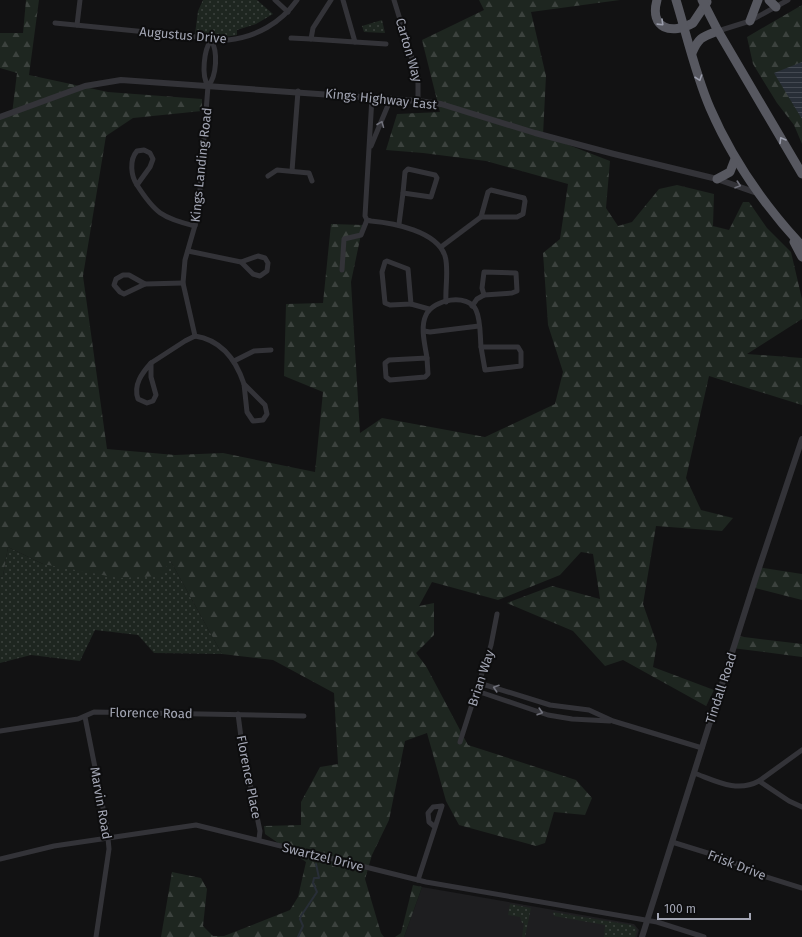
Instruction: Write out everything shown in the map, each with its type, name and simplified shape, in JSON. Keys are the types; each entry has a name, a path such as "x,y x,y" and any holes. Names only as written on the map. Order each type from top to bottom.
{"highway":[{"path":"657,0 655,13 659,23 672,29 693,23 705,2"},
{"path":"676,0 710,107 735,159 757,192 787,230 802,246"},
{"path":"750,22 758,0"},
{"path":"769,0 776,8"},
{"path":"705,2 718,32 802,174"},
{"path":"692,53 697,41 703,37 718,32"},
{"path":"718,179 730,172 735,159"},
{"path":"787,230 802,257"}],"street":[{"path":"77,25 80,0"},
{"path":"275,0 288,12"},
{"name":"Augustus Drive","path":"55,23 211,40 235,39 256,34 277,22 288,12 297,0"},
{"path":"311,39 313,28 331,0"},
{"path":"343,0 356,42"},
{"name":"Carton Way","path":"394,0 418,78 418,100"},
{"path":"718,32 750,22 788,0"},
{"path":"291,38 386,44"},
{"path":"211,40 216,47 213,81 208,86 204,80 206,46 211,40"},
{"name":"Kings Highway East","path":"0,118 69,91 96,83 121,80 418,100 441,104 535,133 614,154 718,179 757,192"},
{"name":"Kings Landing Road","path":"195,336 183,283 185,260 195,226 200,196 208,86"},
{"path":"292,171 298,91"},
{"path":"342,270 344,239 361,235 367,220 366,202 372,97"},
{"path":"370,148 391,98"},
{"path":"137,184 152,164 153,157 148,150 137,151 133,158 132,173 134,180 150,203 164,216 195,226"},
{"path":"268,176 277,170 292,171 309,173 312,181"},
{"path":"399,224 403,193 406,170 418,170 435,175 437,178 431,197 403,193"},
{"path":"441,247 481,217 490,190 522,198 525,201 521,216 481,217"},
{"path":"367,220 399,224 430,238 441,247 446,260 446,302"},
{"path":"188,251 241,262 262,256 267,260 269,266 264,274 257,276 241,262"},
{"path":"411,304 408,269 395,263 385,262 382,272 385,304 411,304 429,309"},
{"path":"472,306 477,299 484,295 515,292 517,286 516,273 484,272 482,288 484,295"},
{"path":"145,284 129,276 123,275 116,279 114,285 124,294 145,284 183,283"},
{"path":"427,358 389,360 385,363 386,377 390,380 425,377 428,374 427,358 424,331 425,316 429,309 440,302 468,302 476,310 479,326 481,347 485,370 518,368 522,364 521,352 518,347 481,347"},
{"path":"424,331 430,332 479,326"},
{"path":"151,363 151,377 156,395 153,401 146,404 138,399 137,385 141,374 151,363 184,341 195,336 206,338 217,344 234,361 244,384 248,416 253,421 262,420 267,414 266,407 244,384"},
{"path":"234,361 254,351 271,350"},
{"name":"Tindall Road","path":"642,937 802,439"},
{"name":"Brian Way","path":"460,742 491,645 497,614"},
{"path":"479,683 561,707 589,710 613,721 702,748"},
{"path":"477,691 524,707 560,717 613,721"},
{"path":"524,707 526,698"},
{"path":"560,717 561,707"},
{"name":"Florence Road","path":"0,731 85,717 94,712 304,716"},
{"name":"Florence Place","path":"238,714 242,745 260,831 259,840"},
{"name":"Marvin Road","path":"85,717 109,848 96,937"},
{"path":"694,773 732,786 747,786 760,781 802,750"},
{"path":"760,781 789,801 802,807"},
{"name":"Swartzel Drive","path":"0,859 54,846 196,825 418,880 647,920 704,937"},
{"path":"418,880 435,827"},
{"name":"Frisk Drive","path":"672,842 727,859 757,874 802,888"}],"shaded area":[{"path":"802,62 802,119 774,73"},
{"path":"422,887 634,924 639,930 637,937 404,937"}],"green space":[{"path":"26,0 39,0 29,75 108,92 202,99 202,111 133,118 106,136 83,276 107,449 175,455 223,453 315,472 323,392 284,376 286,304 323,303 331,224 363,225 351,282 360,433 382,418 485,437 555,404 563,372 548,325 543,253 560,239 568,184 486,161 386,150 397,114 440,112 422,40 484,10 479,0 620,0 531,12 546,76 543,135 610,161 606,208 618,226 632,222 659,189 677,185 714,194 713,226 729,230 743,202 749,202 767,228 791,252 802,299 802,319 747,354 802,358 802,405 709,376 686,478 701,510 733,518 722,531 656,526 643,604 657,644 653,667 714,690 706,706 623,660 605,666 573,631 507,603 552,586 600,599 593,554 581,552 560,575 498,600 432,582 419,606 434,603 434,635 416,653 426,666 468,745 576,780 592,798 585,815 554,812 545,843 536,846 459,825 446,801 427,733 405,741 389,820 372,855 365,879 381,933 384,937 161,937 172,872 201,878 207,889 203,926 213,936 224,936 290,910 298,897 306,862 265,834 264,826 301,825 301,802 320,767 338,764 334,693 273,660 222,654 170,560 162,576 119,578 43,564 8,547 3,576 0,577 0,118 12,114 17,73 0,68 0,33 23,33"},
{"path":"203,0 257,0 273,14 256,24 237,30 237,35 225,37 195,34 198,11"},
{"path":"802,5 802,144 794,125 777,103 753,64 747,37"},
{"path":"382,20 385,33 364,32 362,26"},
{"path":"8,547 43,564 170,560 222,654 154,653 138,635 95,630 80,661 31,655 0,663 0,577 3,576"},
{"path":"758,567 802,574 802,600 751,587"},
{"path":"736,636 802,644 802,657 732,648"},
{"path":"413,885 422,887 404,937 395,937 401,933"},
{"path":"510,904 531,908 525,937 522,937 524,923 522,923 520,917 508,915"},
{"path":"553,912 631,925 635,927 637,931 635,937 604,937 605,925 554,916"}],"waterway":[{"path":"298,937 303,926 300,919 301,916 317,892 313,883 314,878 319,878 316,864"}]}
